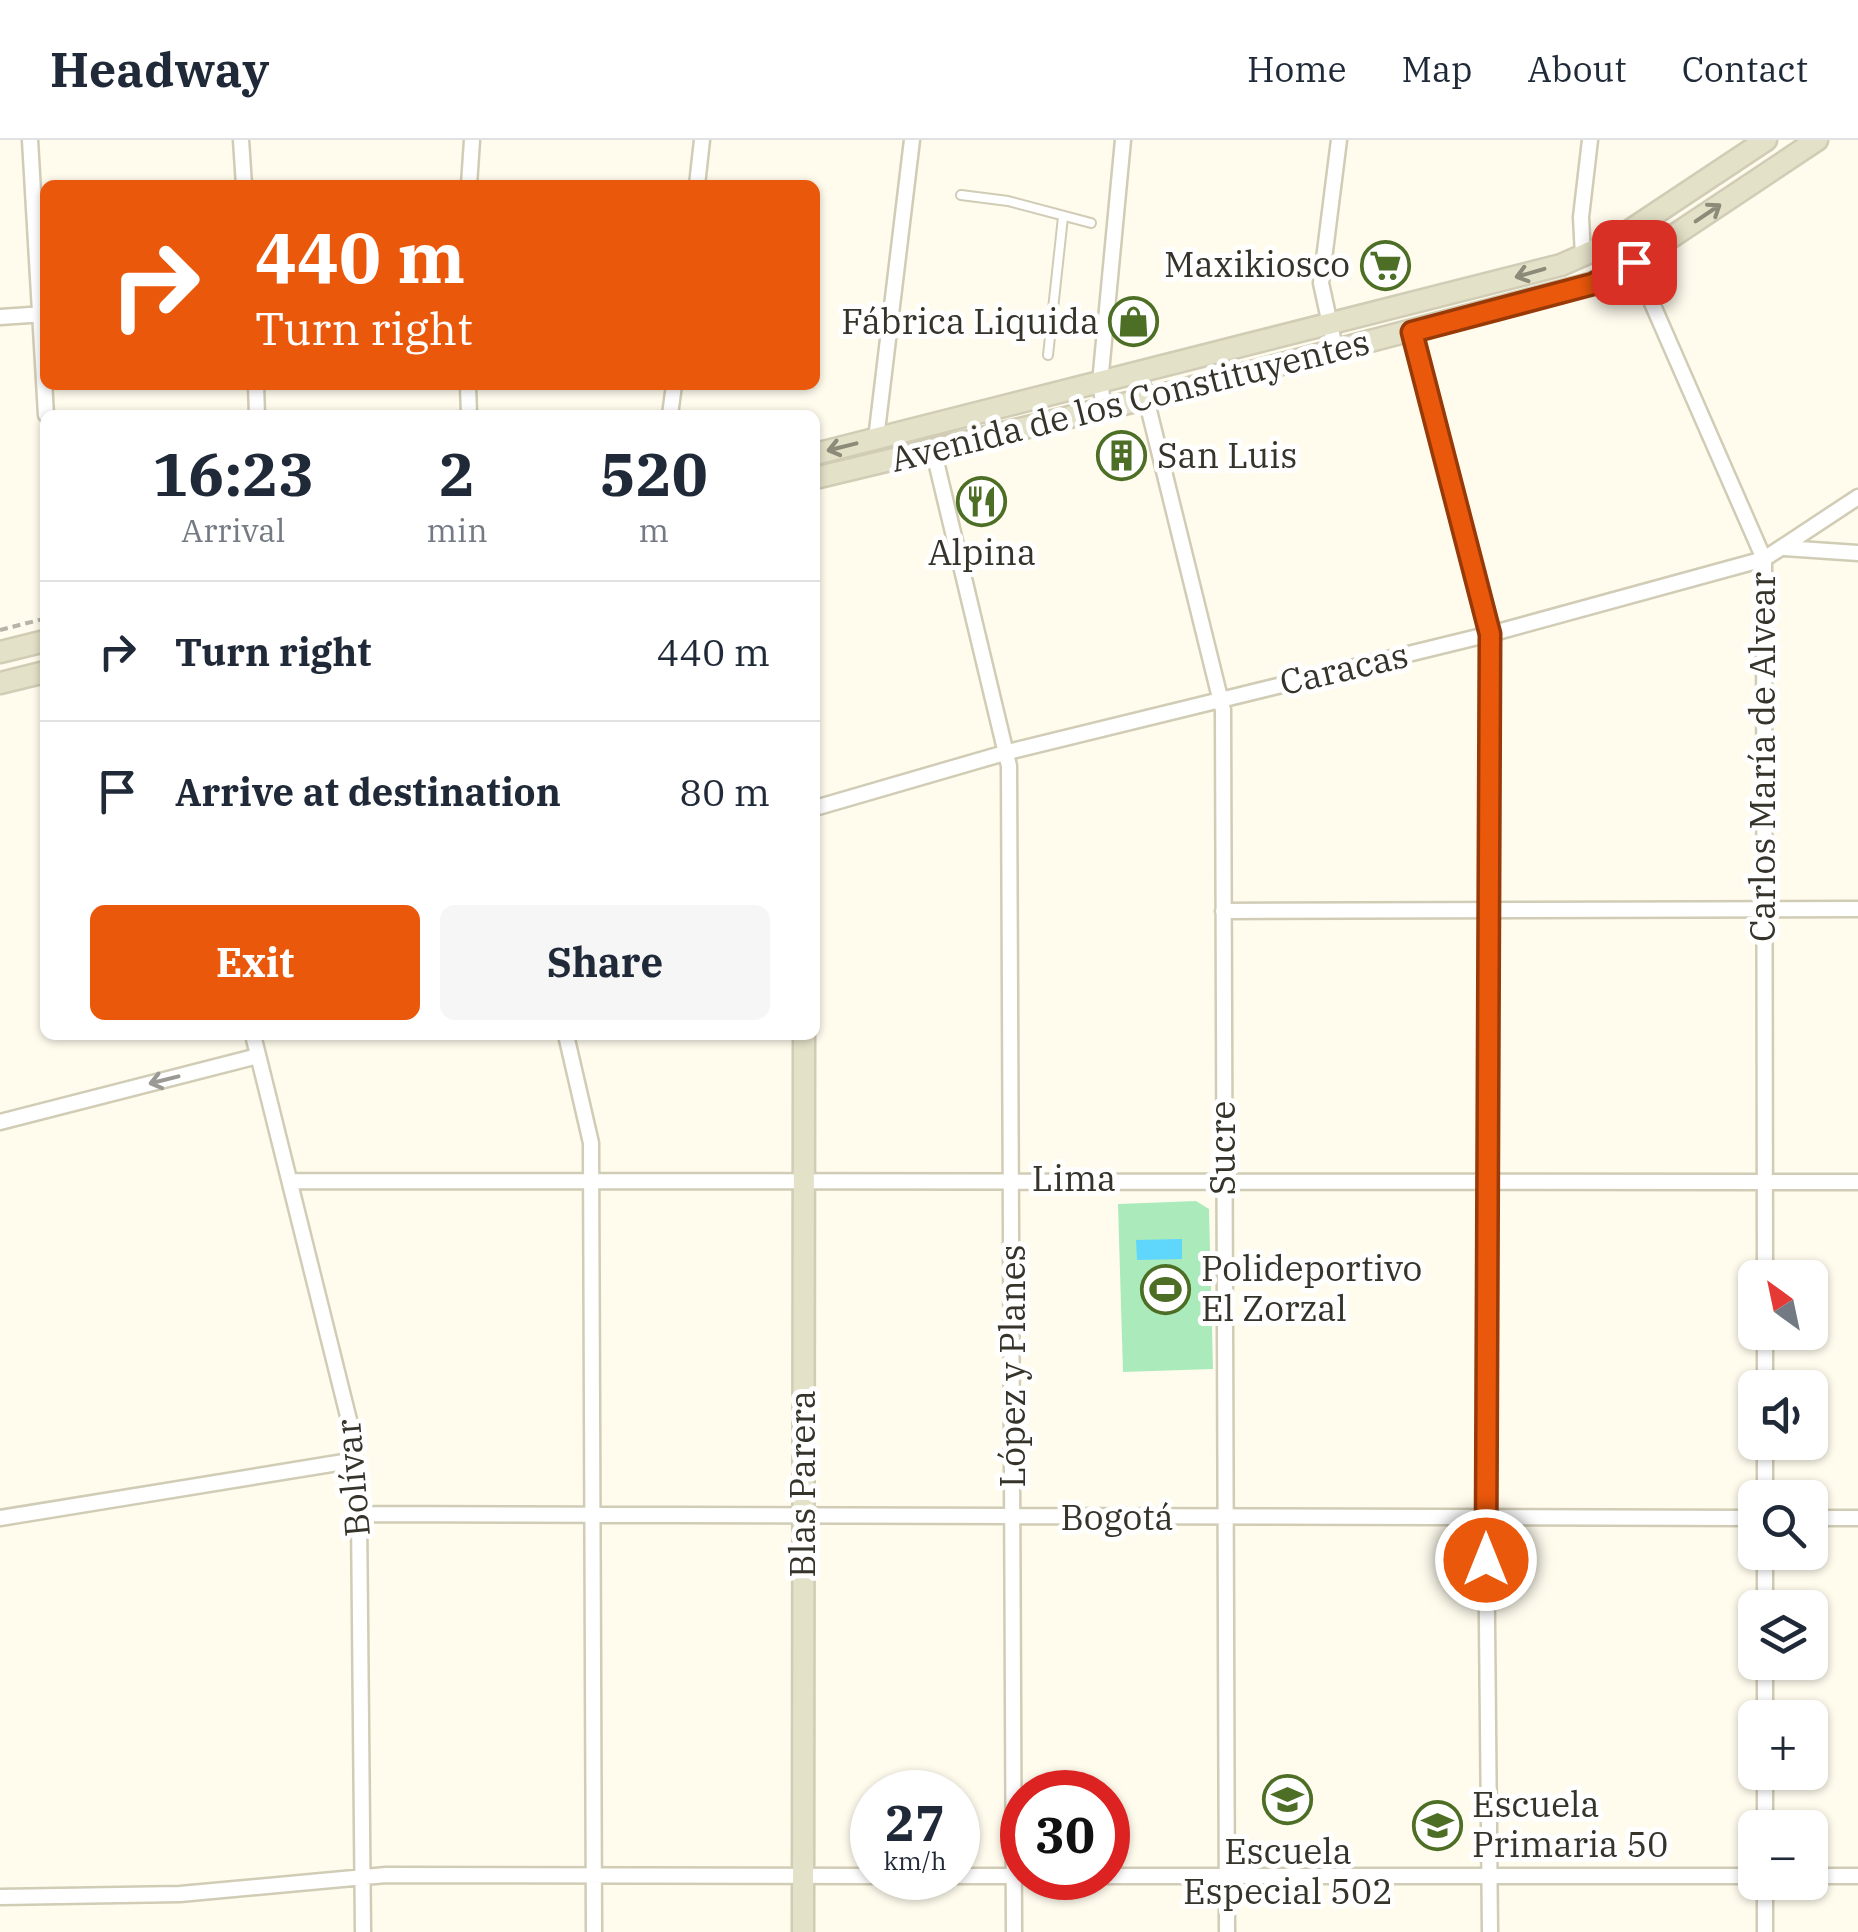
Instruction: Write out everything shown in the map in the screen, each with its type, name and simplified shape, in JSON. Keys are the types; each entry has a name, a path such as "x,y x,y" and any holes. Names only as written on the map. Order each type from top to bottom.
{"main road":[{"name":"Avenida de los Constituyentes","path":"820,453 1328,326 1583,256 1632,229 1766,140"},
{"name":"Avenida de los Constituyentes","path":"820,477 1336,352 1593,284 1634,262 1817,140"},
{"path":"0,652 40,642"},
{"path":"0,683 40,673"},
{"name":"Blas Parera","path":"803,1932 804,1040"}],"street":[{"path":"30,140 40,285"},
{"path":"241,140 244,180"},
{"path":"469,180 472,140"},
{"path":"698,180 702,140"},
{"path":"876,439 912,140"},
{"path":"1104,408 1100,383 1123,140"},
{"path":"1336,352 1321,283 1339,140"},
{"path":"1583,256 1580,218 1590,140"},
{"name":"Carlos María de Alvear","path":"1634,262 1764,559 1765,1260"},
{"path":"0,316 40,314"},
{"path":"1412,332 1490,634 1486,1520 1490,1932"},
{"name":"Sucre","path":"1140,374 1222,698 1227,1932"},
{"name":"López y Planes","path":"933,450 1008,752 1017,1770"},
{"name":"Caracas","path":"820,807 1008,752 1490,634 1764,559 1858,498"},
{"path":"1784,548 1858,553"},
{"path":"1223,911 1858,908"},
{"name":"Bolívar","path":"254,1040 350,1414 356,1460 364,1932"},
{"path":"567,1040 589,1122 592,1180 594,1932"},
{"path":"0,1122 258,1056"},
{"name":"Lima","path":"290,1181 1223,1178 1490,1184 1858,1182"},
{"path":"0,1518 356,1460"},
{"name":"Bogotá","path":"359,1514 1738,1518"},
{"path":"1828,1518 1858,1518"},
{"path":"0,1897 180,1894 362,1878 850,1876"},
{"path":"1130,1876 1738,1876"},
{"path":"1828,1876 1858,1876"},
{"name":"López y Planes","path":"1014,1932 1016,1900"},
{"path":"1764,1900 1764,1932"}],"lane":[{"path":"961,195 1008,200 1091,223"},
{"path":"1048,355 1063,217"}],"path":[{"path":"0,630 40,620"}],"green space":[{"name":"Polideportivo El Zorzal","path":"1196,1201 1209,1209 1213,1369 1123,1372 1118,1204"}],"water":[{"path":"1182,1239 1182,1259 1137,1260 1136,1240"}],"place":[{"name":"Maxikiosco","path":"1385,265"},
{"name":"Fábrica Liquida","path":"1134,322"},
{"name":"San Luis","path":"1122,456"},
{"name":"Alpina","path":"982,501"},
{"name":"Polideportivo El Zorzal","path":"1166,1289"},
{"name":"Escuela Especial 502","path":"1288,1800"},
{"name":"Escuela Primaria 50","path":"1437,1825"}],"route":[{"path":"1486,1560 1490,634 1412,332 1593,284 1634,262"}]}
